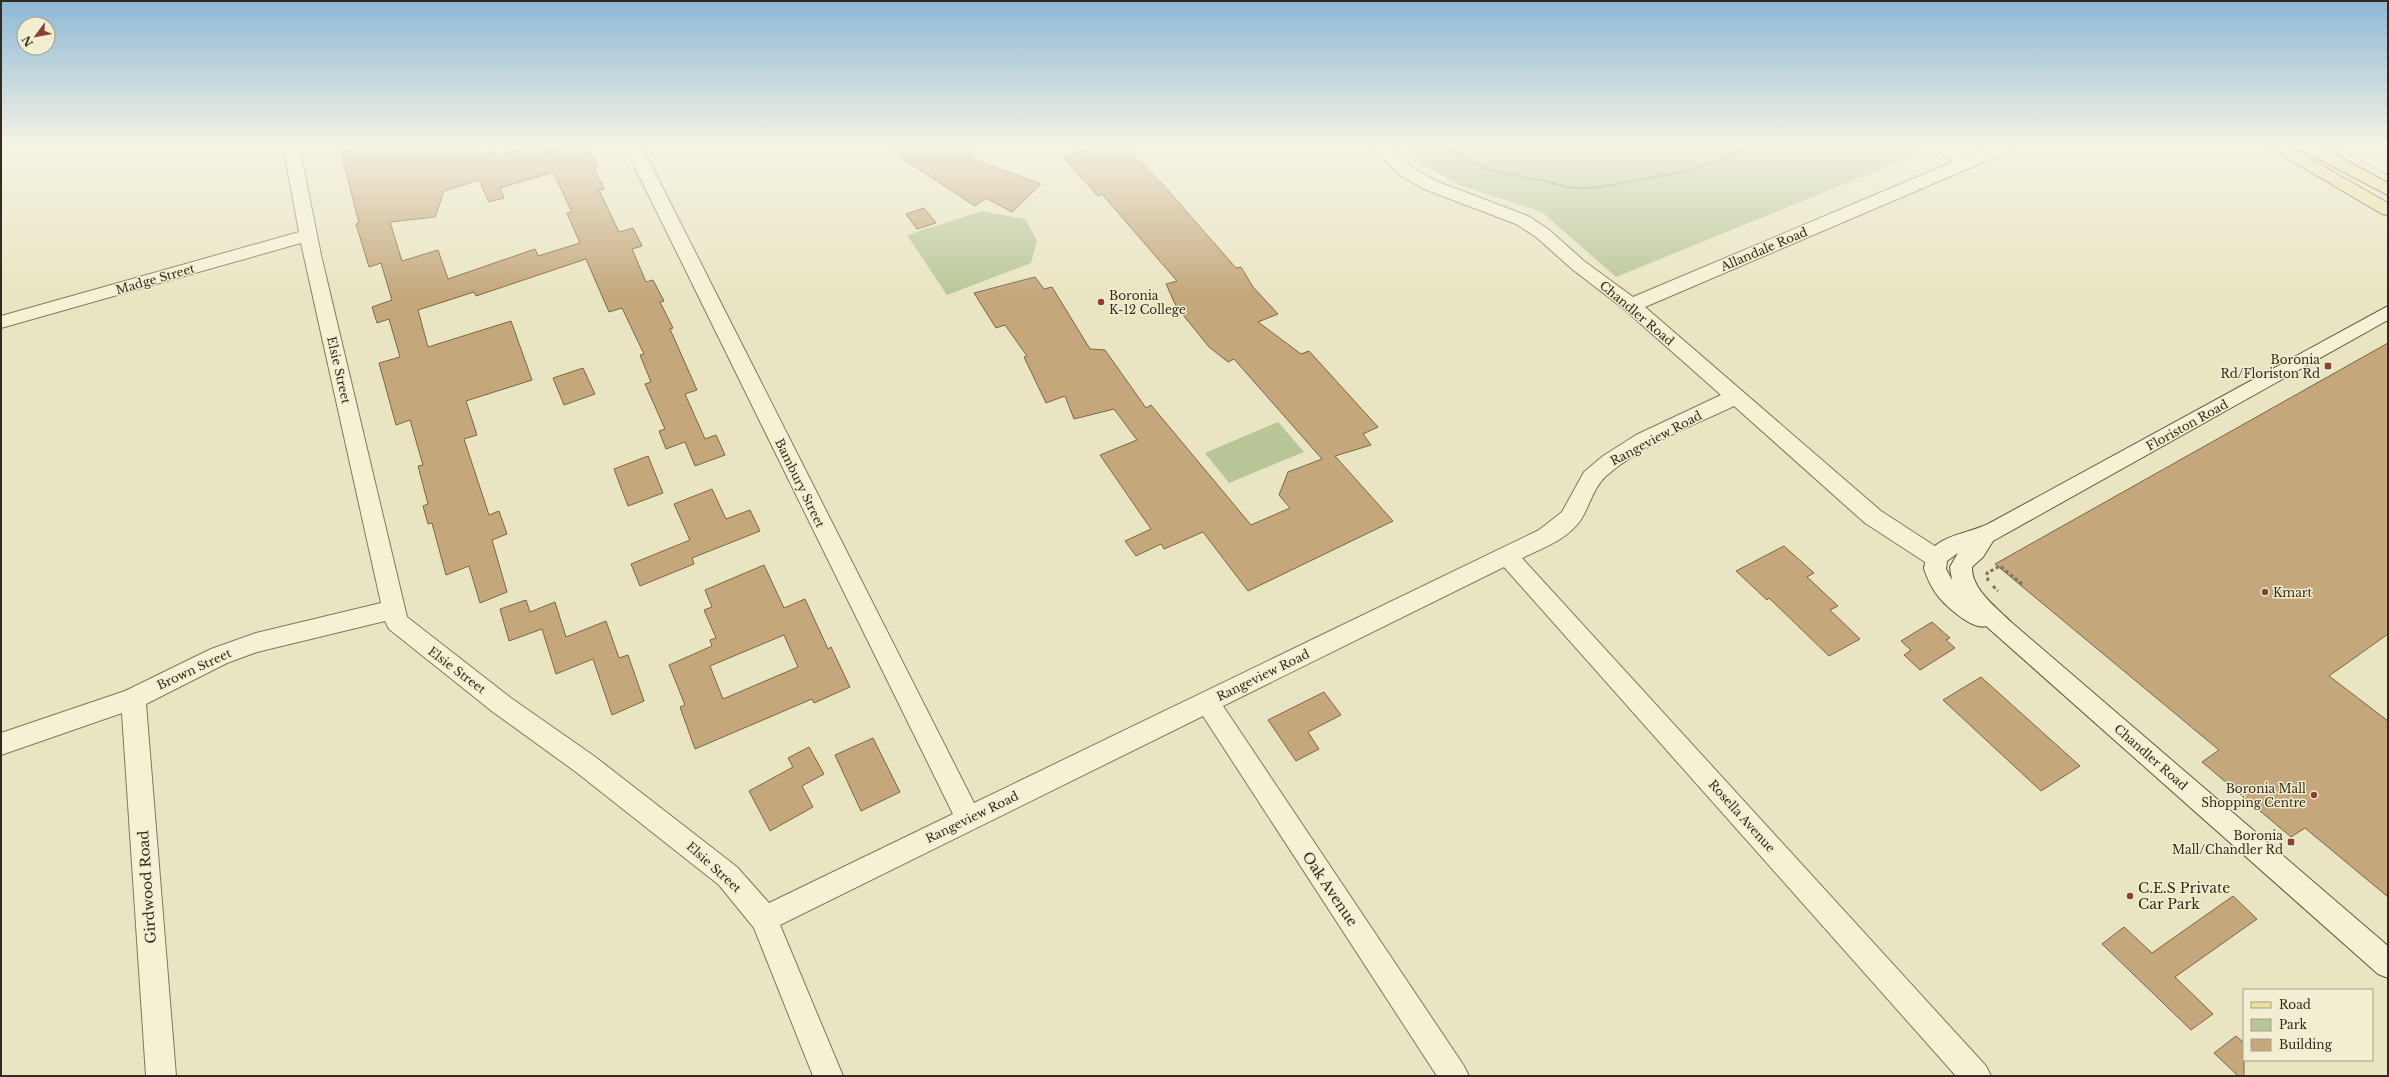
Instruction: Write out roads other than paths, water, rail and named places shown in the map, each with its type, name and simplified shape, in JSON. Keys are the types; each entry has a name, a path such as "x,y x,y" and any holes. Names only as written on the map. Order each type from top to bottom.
{"main road":[{"path":"2362,195 2388,210"}],"street":[{"name":"Elsie Street","path":"300,195 393,610 397,622 414,637 502,705 585,764 728,876 751,901 764,919 789,976 828,1076"},
{"name":"Bambury Street","path":"657,195 969,819"},
{"name":"Chandler Road","path":"1457,195 1522,220 1542,233 1578,265 1631,305 1734,398 1872,517 1884,540 1899,552 1936,566 1943,587 1974,614 2003,629"},
{"name":"Allandale Road","path":"1631,305 1890,195"},
{"name":"Madge Street","path":"1,322 308,235"},
{"name":"Floriston Road","path":"1936,566 1949,547 1963,540 1985,535 2214,410 2388,312"},
{"name":"Rangeview Road","path":"764,919 1547,536 1565,524 1575,510 1584,489 1607,463 1666,430 1734,398"},
{"name":"Floriston Road","path":"1960,575 1961,567 1964,561 1976,550 1985,535"},
{"name":"Rosella Avenue","path":"1507,556 1976,1076"},
{"path":"1936,566 1960,575"},
{"name":"Chandler Road","path":"1960,575 1972,595 2003,629 2388,964"},
{"name":"Brown Street","path":"1,744 133,699 219,656 256,643 393,610"},
{"name":"Girdwood Road","path":"133,699 161,1076"},
{"name":"Oak Avenue","path":"1207,702 1454,1076"}],"place":[{"name":"Boronia K-12 College","path":"1101,302"},
{"name":"Boronia Rd/Floriston Rd","path":"2328,366"},
{"name":"Kmart","path":"2265,592"},
{"name":"Boronia Mall Shopping Centre","path":"2314,795"},
{"name":"Boronia Mall/Chandler Rd","path":"2291,842"},
{"name":"C.E.S Private Car Park","path":"2130,896"}]}
